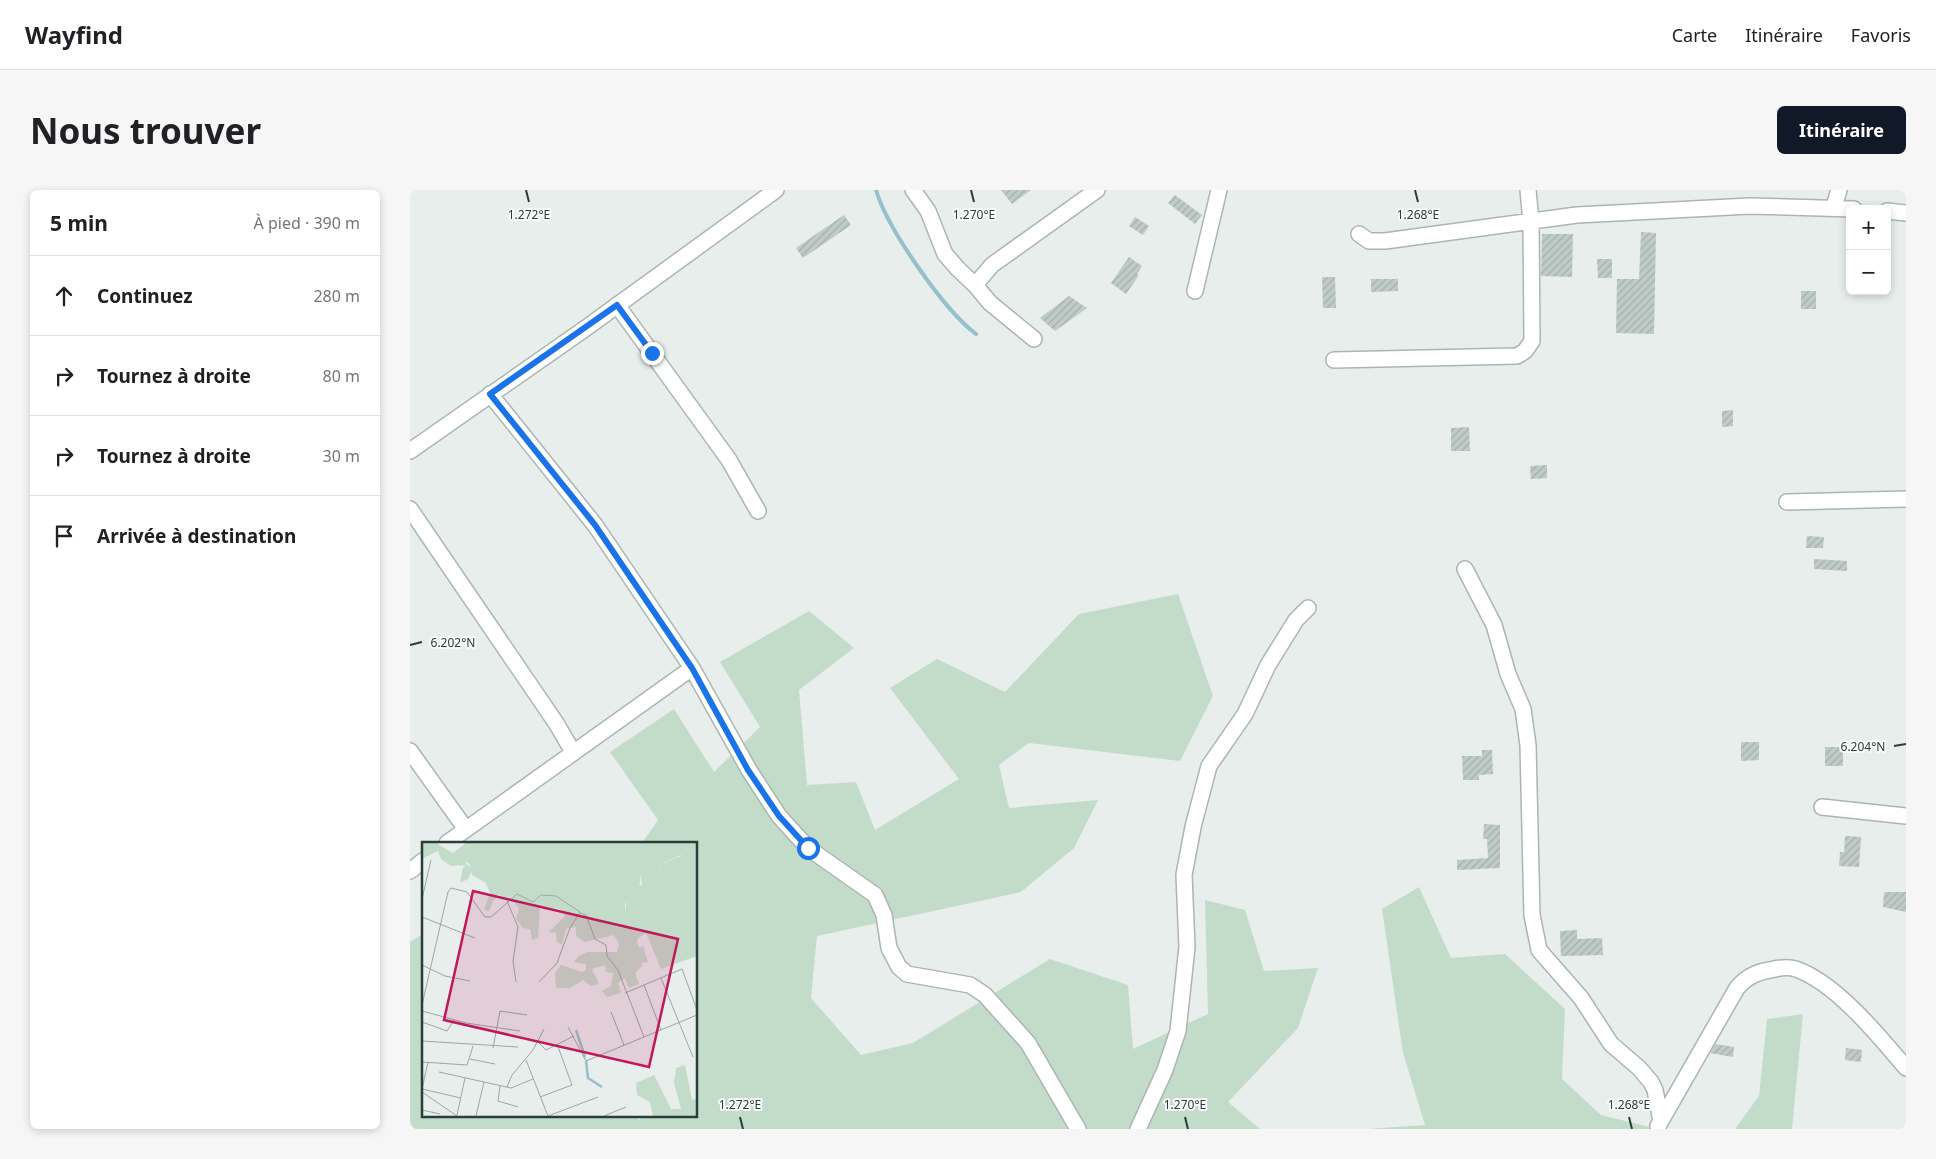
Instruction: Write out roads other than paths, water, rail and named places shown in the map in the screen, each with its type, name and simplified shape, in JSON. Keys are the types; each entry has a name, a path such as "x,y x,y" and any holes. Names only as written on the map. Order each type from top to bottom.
{"street":[{"path":"410,451 776,190"},
{"path":"913,190 928,211 945,254 976,285 990,303 1034,339"},
{"path":"976,285 992,265 1078,196 1097,190"},
{"path":"1195,291 1220,190"},
{"path":"1334,360 1518,356 1525,351 1532,340 1531,222 1528,190"},
{"path":"1834,206 1838,190"},
{"path":"1359,234 1369,241 1385,241 1577,215 1623,214 1698,208 1834,206 1846,208"},
{"path":"1891,211 1906,212"},
{"path":"617,305 730,460 758,511"},
{"path":"490,394 595,525 692,668 748,770 779,816 808,848 875,895 884,914 889,948 899,967 908,974 970,985 985,994 1028,1043 1078,1129"},
{"path":"1787,502 1906,500"},
{"path":"410,509 573,752"},
{"path":"1465,569 1494,625 1508,674 1523,709 1528,745 1532,915 1539,950 1581,998 1610,1044 1639,1068 1651,1082 1655,1090 1658,1125"},
{"path":"1138,1129 1164,1070 1178,1031 1187,947 1184,875 1193,827 1210,766 1245,714 1277,650 1296,620 1308,608"},
{"path":"447,842 692,668"},
{"path":"410,751 465,828"},
{"path":"1822,807 1906,816"},
{"path":"410,871 422,862"},
{"path":"1658,1125 1737,988 1749,976 1761,972 1785,967 1796,968 1829,989 1868,1024 1906,1068"}],"waterway":[{"path":"876,190 892,225 918,267 948,307 976,334"}]}
